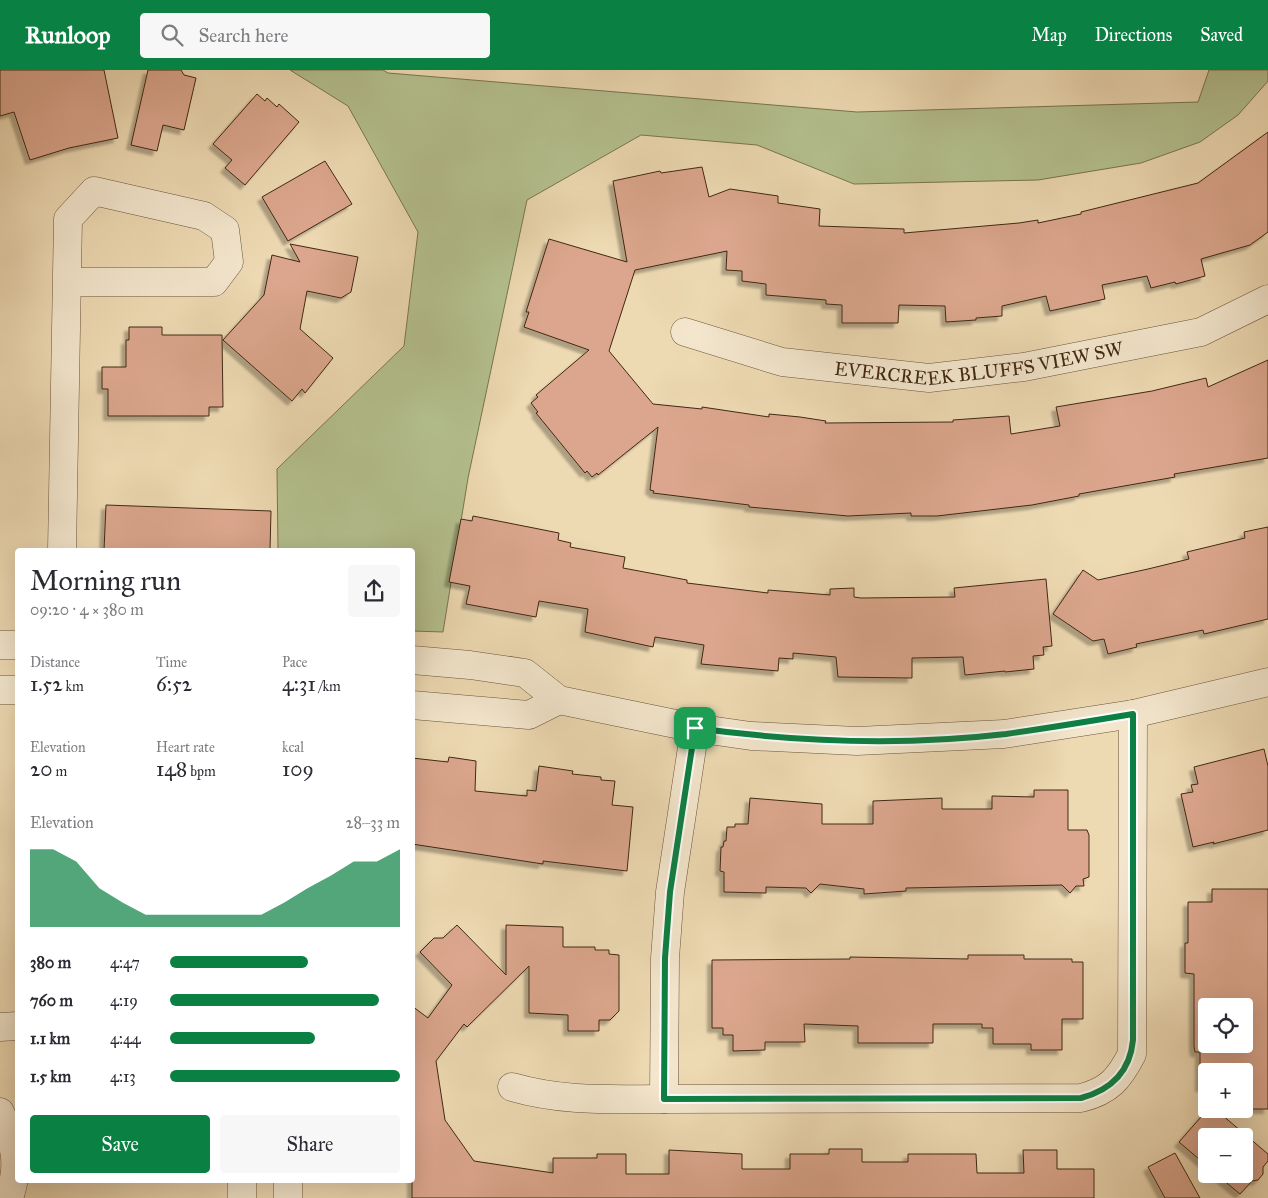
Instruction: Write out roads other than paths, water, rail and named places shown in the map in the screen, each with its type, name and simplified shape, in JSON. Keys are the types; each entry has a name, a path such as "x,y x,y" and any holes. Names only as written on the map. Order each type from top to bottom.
{"street":[{"path":"62,548 68,219 94,191 204,216 225,230 229,262 214,282 68,282"},
{"name":"EVERCREEK BLUFFS VIEW SW","path":"685,332 782,362 929,378 1024,367 1201,332 1268,299"},
{"path":"0,645 15,645"},
{"path":"415,660 470,665 524,673 559,700 695,728 751,736 857,741 1004,734 1133,714 1268,682"},
{"path":"0,690 15,690"},
{"path":"415,705 529,715 559,700"},
{"path":"512,1087 544,1096 581,1099 1081,1098 1097,1094 1113,1083 1122,1073 1132,1054 1133,714"},
{"path":"664,1099 665,958 670,892 695,728"},
{"path":"0,1027 15,1026"},
{"path":"0,1112 12,1138 15,1151"},
{"path":"9,1198 15,1180"},
{"path":"242,1183 242,1198"},
{"path":"288,1183 288,1198"}]}
